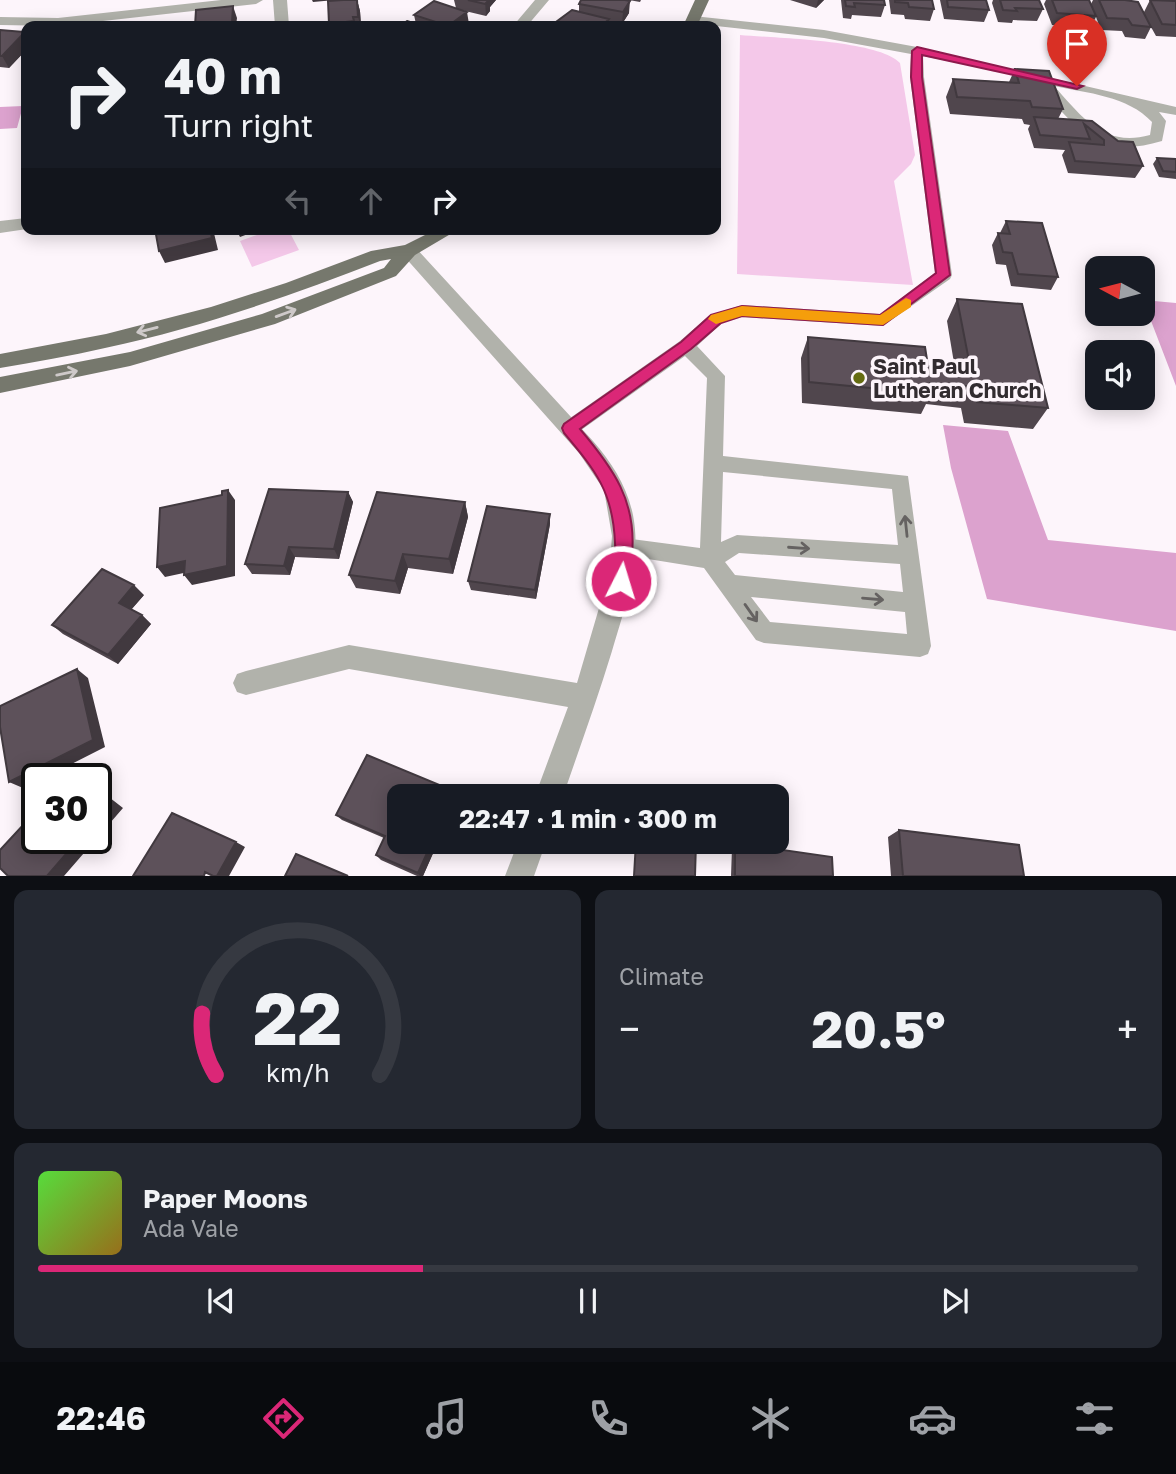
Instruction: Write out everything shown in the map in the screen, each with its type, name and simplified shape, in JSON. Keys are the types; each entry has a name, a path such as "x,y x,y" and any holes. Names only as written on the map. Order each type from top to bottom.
{"main road":[{"path":"692,21 702,0"},
{"path":"0,385 130,359 268,319 390,272 409,251 440,235"},
{"path":"0,361 106,341 213,313 292,288 377,255 409,251"}],"street":[{"path":"67,21 256,0"},
{"path":"281,0 282,21"},
{"path":"524,21 542,0"},
{"path":"0,21 21,21"},
{"path":"0,227 21,225"},
{"path":"409,251 570,428 603,467 617,495 622,516 624,547 621,581 586,697 553,784"},
{"path":"246,683 349,657 586,697"},
{"path":"519,876 527,854"}],"lane":[{"path":"721,25 824,34 917,51 1040,78 1145,106 1176,111"},
{"path":"570,428 686,346 716,319 742,311 883,320 943,275 917,77 917,51"},
{"path":"1040,78 1084,128 1117,145 1139,146 1157,138 1159,121 1145,106"},
{"path":"1145,106 1176,102"},
{"path":"686,346 716,376 710,559 764,632 920,646 901,482 715,463"},
{"path":"624,547 710,559 737,544 909,555"},
{"path":"732,586 915,603"}],"shaded area":[{"path":"740,35 849,45 888,55 900,63 915,155 911,164 894,181 913,285 737,274"},
{"path":"21,106 17,128 0,129 0,107"},
{"path":"257,235 291,235 299,250 252,267 240,241"},
{"path":"1155,301 1176,303 1176,386 1153,326"},
{"path":"943,425 1008,431 1048,540 1176,553 1176,631 987,599 951,468"}],"building":[{"path":"357,0 358,17 353,17 354,21 329,21 328,1"},
{"path":"468,0 489,0 485,4"},
{"path":"581,0 630,1 623,12 579,4"},
{"path":"845,0 884,0 885,5 854,3 855,7 846,6"},
{"path":"895,0 932,0 934,9 909,7 908,3"},
{"path":"947,0 986,0 989,10 948,7"},
{"path":"1000,0 1039,0 1043,9 1003,10"},
{"path":"1052,0 1089,0 1096,16 1057,13"},
{"path":"1099,0 1138,2 1151,27 1132,25 1128,19 1107,18"},
{"path":"1150,0 1176,1 1176,25 1162,24"},
{"path":"434,1 467,12 455,21 433,21 414,15"},
{"path":"233,6 232,21 195,21 196,10"},
{"path":"572,10 609,19 607,21 557,21"},
{"path":"0,30 21,32 21,36 0,56"},
{"path":"1015,69 1049,71 1063,109 1032,107 1030,101 957,97 953,79 1019,83"},
{"path":"1034,117 1092,121 1118,141 1133,142 1143,166 1075,161 1069,142 1104,145 1104,140 1084,124 1090,139 1040,135"},
{"path":"1157,158 1176,159 1176,172 1163,171"},
{"path":"1006,221 1042,223 1058,277 1018,274 1012,253 1003,252 998,233 1010,234"},
{"path":"156,235 211,235 212,238 159,251"},
{"path":"957,299 1022,304 1048,408 977,402 974,387 930,383 932,394 809,382 808,337 925,347 928,366 971,371"},
{"path":"269,489 348,492 334,549 289,547 284,566 245,564"},
{"path":"228,490 227,566 184,575 185,561 157,567 160,508 222,495 222,491"},
{"path":"377,492 465,502 449,559 403,554 395,581 349,575"},
{"path":"487,506 550,514 535,590 468,581"},
{"path":"102,569 134,585 119,603 142,615 108,655 52,625"},
{"path":"77,669 93,740 47,763 21,763 21,776 9,782 0,727 0,706"},
{"path":"367,755 437,784 387,784 387,854 427,854 418,873 376,855 385,836 336,815"},
{"path":"172,813 236,842 217,876 205,872 204,876 133,876"},
{"path":"21,827 21,854 66,854 47,876 8,876 0,868 0,850"},
{"path":"899,830 1019,845 1024,876 903,876"},
{"path":"789,851 832,857 833,876 735,876 735,854 789,854"},
{"path":"296,854 348,876 285,876"},
{"path":"635,854 696,854 695,876 634,876"}],"slow traffic":[{"path":"716,319 742,311 883,320 906,303"}],"place":[{"name":"Saint Paul Lutheran Church","path":"859,378"}],"route":[{"path":"621,581 624,547 622,516 617,495 603,467 570,428 686,346 716,319 742,311 883,320 943,275 917,77 917,51 1077,86"}]}
